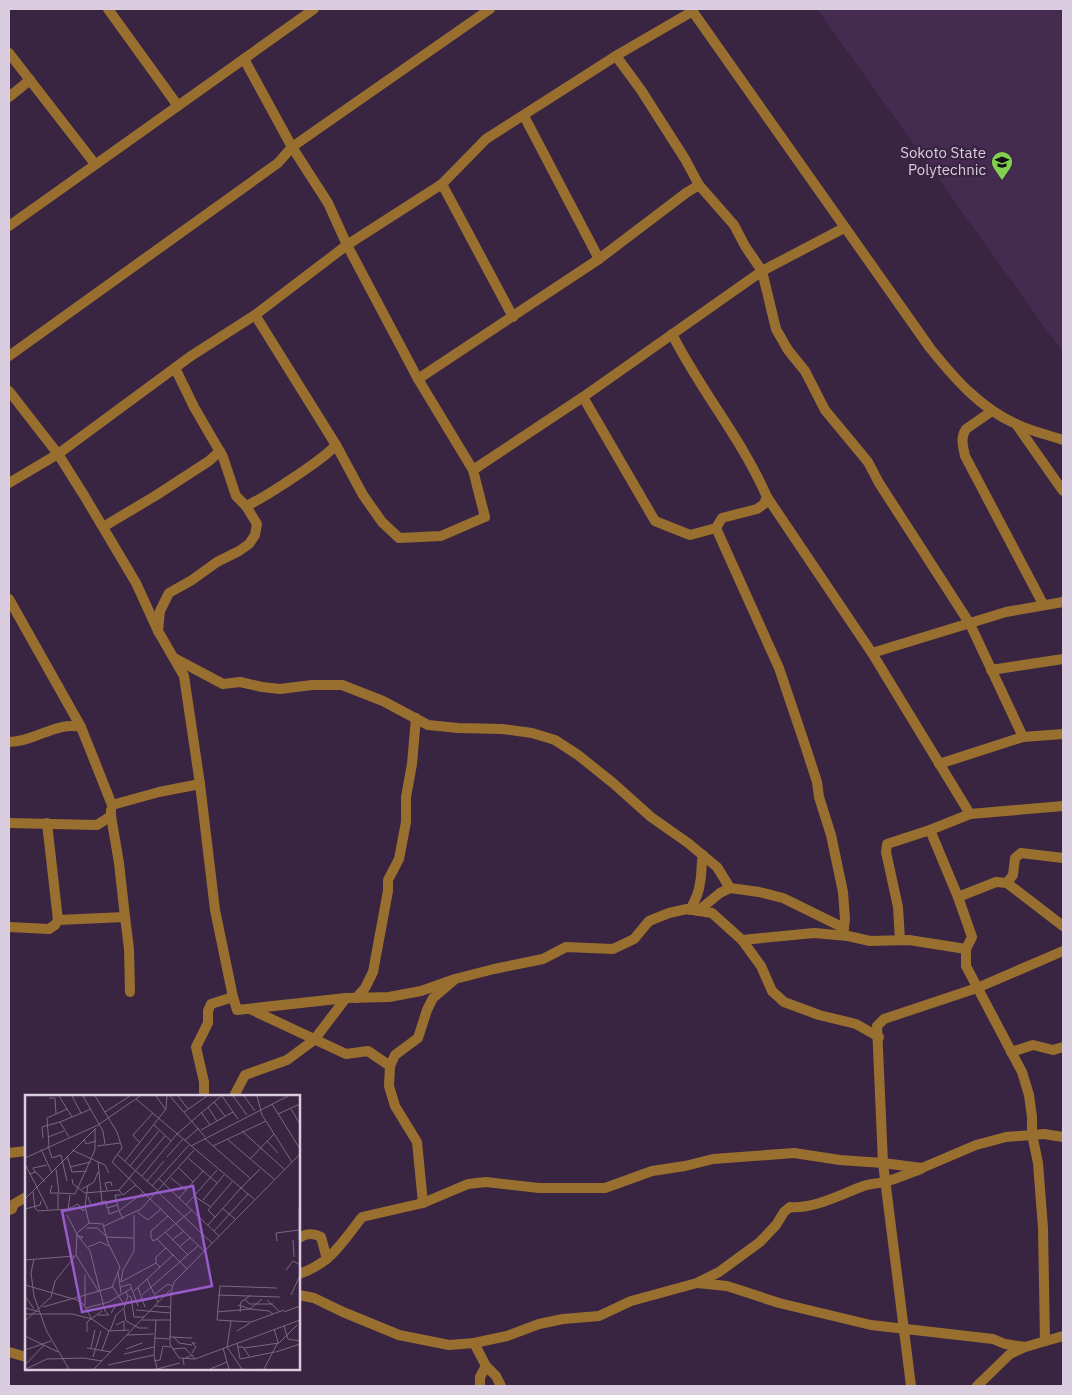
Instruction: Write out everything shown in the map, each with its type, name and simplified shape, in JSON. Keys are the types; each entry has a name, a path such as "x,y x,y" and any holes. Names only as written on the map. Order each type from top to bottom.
{"street":[{"path":"9,225 314,9"},
{"path":"9,356 278,163 292,147 490,9"},
{"path":"110,10 178,106"},
{"path":"9,483 58,454 175,368 255,315 348,245 442,184 486,139 616,56 695,10 844,227 930,348 957,381 992,411 1016,424 1063,440"},
{"path":"9,53 95,164"},
{"path":"616,56 641,90 685,158 699,185 734,225 744,246 762,271 776,329 788,350 805,371 825,410 868,462 879,483 970,624 1023,736"},
{"path":"244,58 292,147 328,203 418,379 473,470 485,517 441,536 399,538 382,522 363,495 336,445 255,315"},
{"path":"9,97 30,80"},
{"path":"524,116 599,259"},
{"path":"442,184 513,317"},
{"path":"418,379 599,259 699,185"},
{"path":"473,470 583,397 762,271 844,227"},
{"path":"672,334 685,360 752,464 767,497 872,653 970,814"},
{"path":"158,632 160,611 169,593 192,580 216,562 239,551 253,540 257,524 246,506 236,496 220,451 194,407 175,368"},
{"path":"9,391 58,454 103,527 136,583 158,632 184,676 200,784 215,910 233,997 238,1010 351,998 389,997 421,991 455,979 494,969 543,960 566,947 613,949 634,939 649,921 669,913 694,911 712,913 742,940 761,966 772,991 784,1002 819,1015 856,1024 879,1037"},
{"path":"583,397 655,521 690,535 716,528 722,518 757,509 764,504 767,497"},
{"path":"992,411 963,434 962,441 965,456 1043,604"},
{"path":"1016,424 1063,491"},
{"path":"246,506 266,497 327,455 336,445"},
{"path":"103,527 209,461 220,451"},
{"path":"716,528 779,668 817,782 819,797 831,835 843,892 844,932"},
{"path":"9,600 81,726 112,804 111,816 119,863 129,949 130,992"},
{"path":"872,653 1006,612 1063,602"},
{"path":"174,658 223,684 240,682 280,689 342,684 383,701 428,725 502,729 532,733 555,740 578,755 651,817 703,855 717,867 730,888"},
{"path":"991,670 1063,660"},
{"path":"235,1095 245,1075 287,1060 314,1040 351,998 365,988 373,972 388,891 388,880 399,859 403,842 406,822 406,797 414,752 416,718"},
{"path":"9,742 30,739 71,724 81,726"},
{"path":"939,764 1023,736 1063,734"},
{"path":"112,804 158,792 200,784"},
{"path":"900,940 898,907 886,846 891,842 930,830 970,814 1063,806"},
{"path":"9,823 97,825 111,816"},
{"path":"9,927 49,928 55,925 58,920 47,823"},
{"path":"930,830 958,897 972,937 966,949 966,966 1022,1072 1029,1095 1032,1134 1038,1163 1043,1228 1045,1341"},
{"path":"1007,883 1013,875 1016,858 1021,853 1063,858"},
{"path":"694,911 701,881 700,869 703,855"},
{"path":"958,897 996,882 1007,883 1063,926"},
{"path":"694,911 730,888 759,892 783,898 844,932 870,941 900,940 966,949"},
{"path":"58,920 125,917"},
{"path":"742,940 844,932"},
{"path":"911,1386 884,1163 877,1026 884,1019 977,988 1063,951"},
{"path":"423,1203 417,1142 396,1106 389,1086 390,1066 396,1055 418,1038 433,998 455,979"},
{"path":"204,1095 204,1082 196,1047 208,1023 208,1012 211,1004 233,997"},
{"path":"249,1009 346,1054 368,1051 390,1066"},
{"path":"1011,1052 1033,1045 1053,1050 1063,1047"},
{"path":"300,1295 314,1298 399,1335 449,1345 474,1343 507,1336 539,1324 563,1319 599,1316 631,1301 697,1283 719,1272 760,1242 790,1207 798,1208 822,1202 849,1193 862,1186 887,1182 976,1145 1006,1137 1032,1134 1063,1137"},
{"path":"9,1153 25,1151"},
{"path":"300,1274 316,1268 339,1248 362,1217 423,1203 468,1184 486,1182 539,1188 605,1188 652,1171 713,1159 794,1153 840,1160 922,1168"},
{"path":"9,1210 12,1209 14,1204 25,1198"},
{"path":"300,1238 315,1234 321,1237 327,1258"},
{"path":"697,1283 727,1286 779,1303 840,1318 904,1330 993,1339 1005,1344 1025,1347"},
{"path":"977,1386 1010,1354 1025,1347 1063,1336"},
{"path":"474,1343 486,1366 496,1376 500,1386"},
{"path":"9,1352 25,1357"},
{"path":"480,1386 480,1376 486,1366"}],"shaded area":[{"name":"Sokoto State Polytechnic","path":"817,9 1063,9 1063,353"}],"place":[{"name":"Sokoto State Polytechnic","path":"1002,181"}]}
